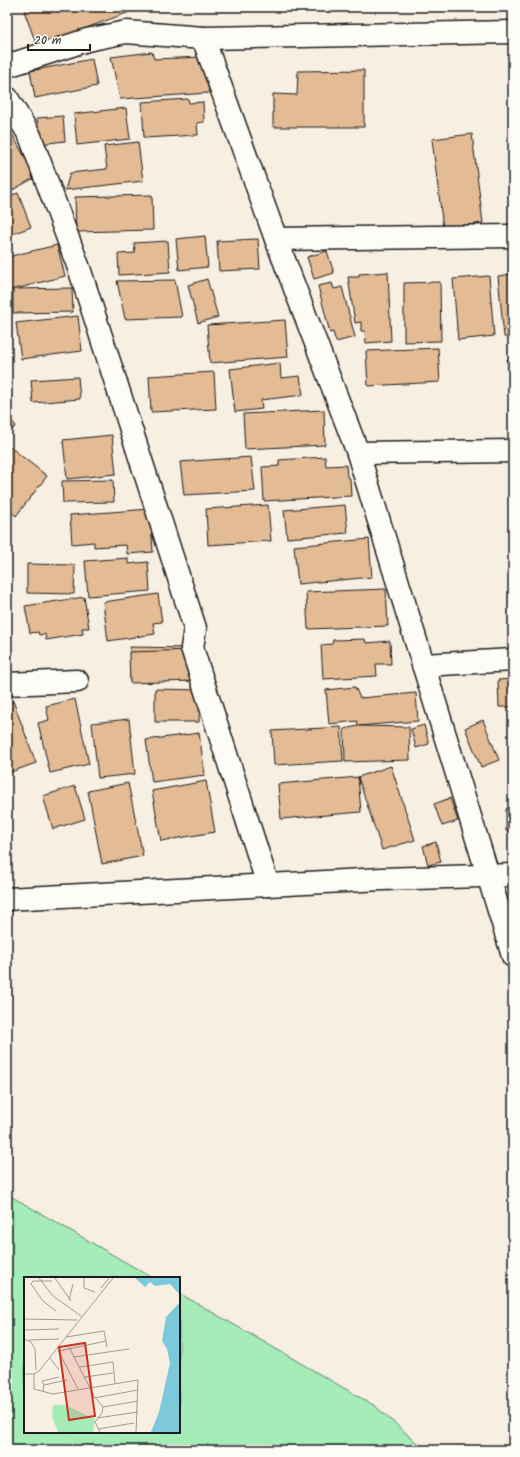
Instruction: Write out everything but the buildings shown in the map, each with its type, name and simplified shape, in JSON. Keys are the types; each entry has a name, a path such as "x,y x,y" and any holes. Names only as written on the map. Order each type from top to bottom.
{"street":[{"path":"7,66 87,40 126,32 203,38 513,32"},
{"path":"203,38 276,239 358,453 513,956"},
{"path":"7,98 30,136 80,271 195,628 192,648 268,885"},
{"path":"276,239 513,236"},
{"path":"358,453 513,451"},
{"path":"423,664 513,660"},
{"path":"7,684 77,681"},
{"path":"7,899 382,879 513,875"}],"green space":[{"path":"7,1194 151,1277 24,1277 24,1433 180,1433 180,1294 375,1406 425,1450 7,1450"}]}
